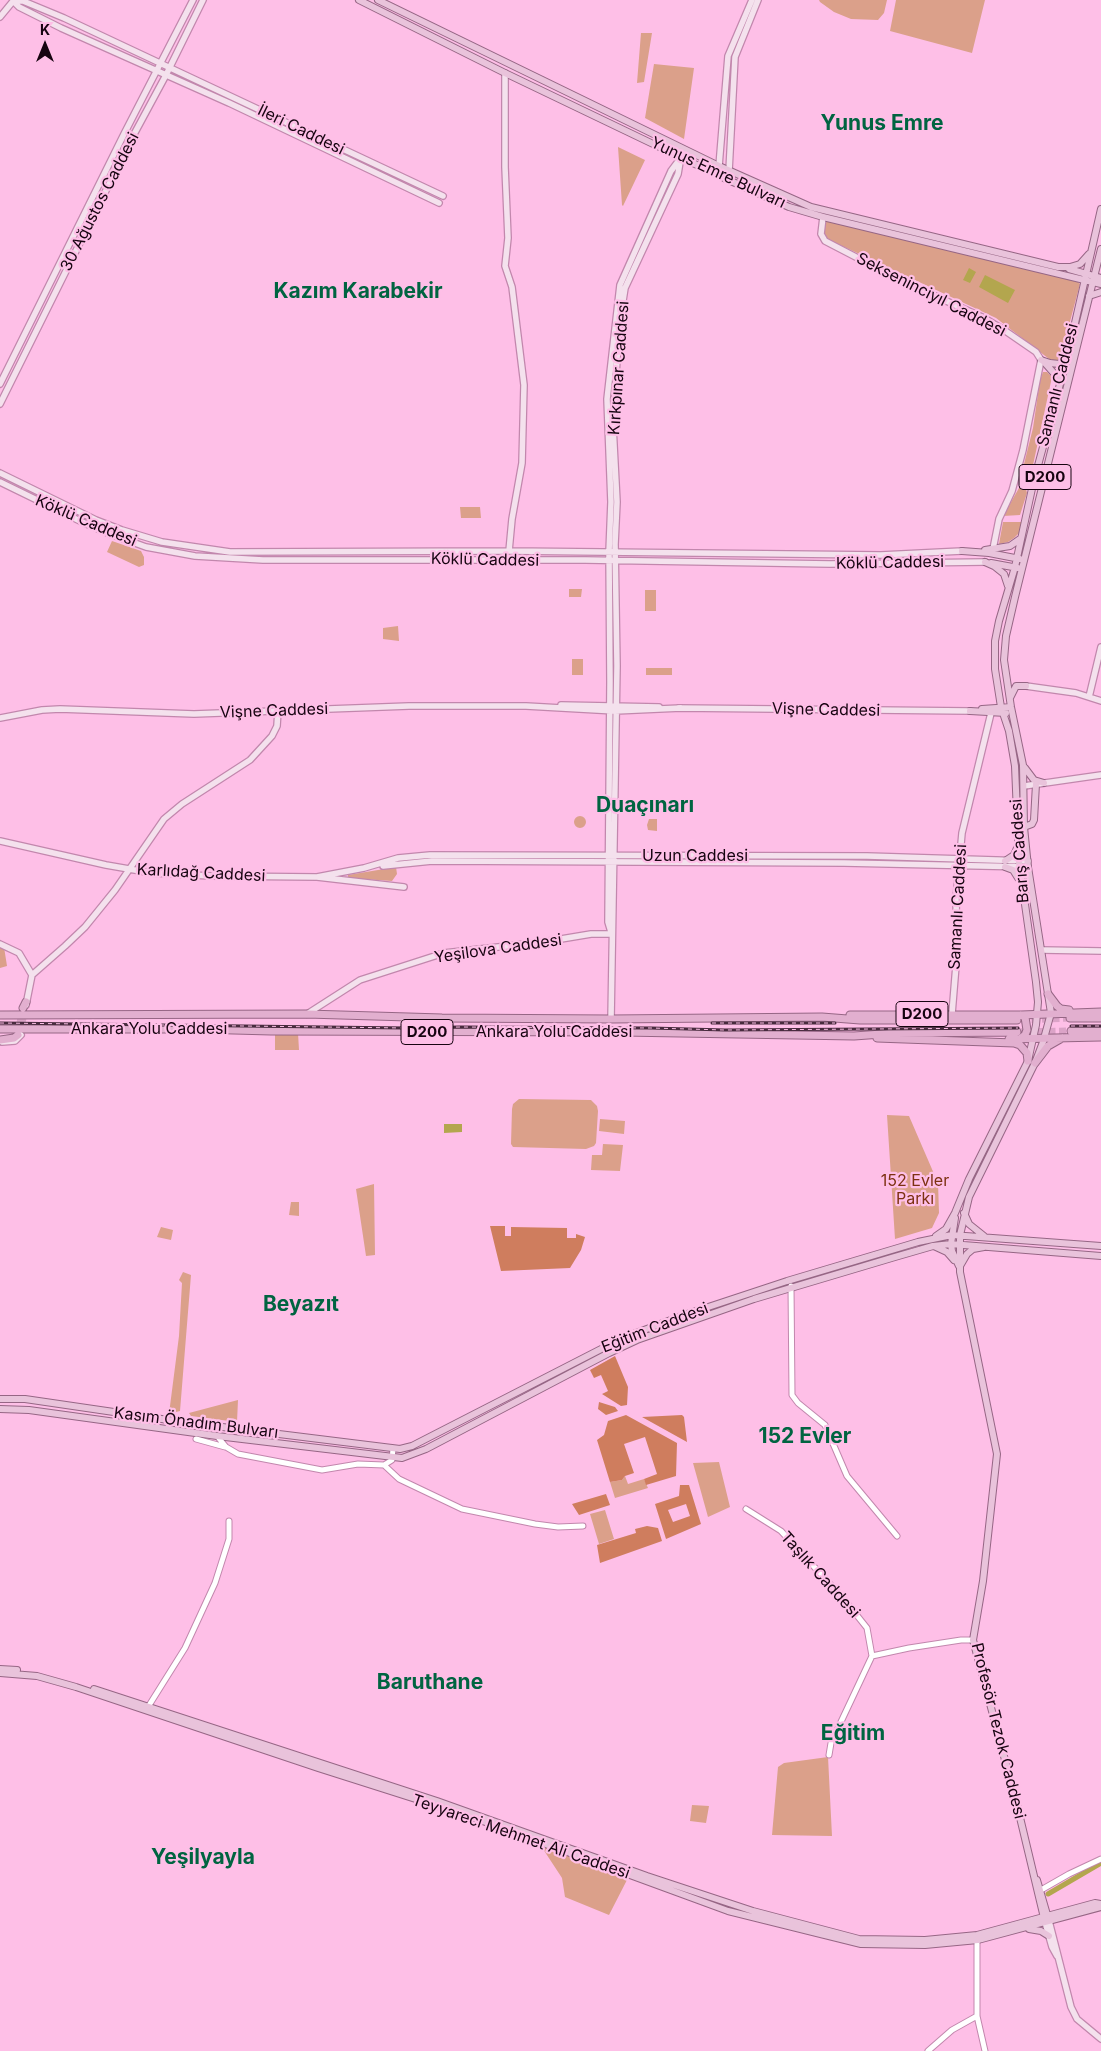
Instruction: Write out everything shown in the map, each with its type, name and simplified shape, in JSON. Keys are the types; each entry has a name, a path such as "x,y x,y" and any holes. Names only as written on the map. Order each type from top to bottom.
{"highway":[{"name":"D200","path":"1048,994 1061,1009 1101,1012"},
{"name":"D200","path":"1070,1016 1089,1011"},
{"name":"D200","path":"822,1017 952,1014 1019,1017 1051,1013 1101,1018"},
{"name":"Ankara Yolu Caddesi","path":"0,1015 307,1014 611,1019 822,1017 860,1020 1019,1017"},
{"path":"1070,1016 1067,1020 1070,1035"},
{"path":"961,1040 1025,1035 1027,1030 1025,1017 1019,1017"},
{"name":"Ankara Yolu Caddesi","path":"0,1029 197,1028 270,1031 622,1032 854,1036 896,1033 1019,1035"},
{"path":"1019,1035 1034,1037 1101,1031"},
{"path":"0,1041 20,1035"},
{"path":"854,1036 897,1040 961,1040 1014,1043 1020,1045 1027,1052 1032,1062 1048,1046 1070,1035 1101,1037"}],"main road":[{"name":"30 Ağustos Caddesi","path":"0,384 7,366 193,0"},
{"name":"30 Ağustos Caddesi","path":"0,404 203,0"},
{"name":"Yunus Emre Bulvarı","path":"359,0 505,73 789,207 824,217 1085,276"},
{"name":"Yunus Emre Bulvarı","path":"378,0 729,171 787,197 827,212 1058,267 1070,267 1080,264 1088,256 1091,248"},
{"path":"719,166 728,56 752,0"},
{"path":"729,171 735,57 737,47 758,0"},
{"name":"İleri Caddesi","path":"14,1 23,1 64,18 170,66 442,196"},
{"name":"İleri Caddesi","path":"14,1 19,7 439,203"},
{"path":"0,17 14,1"},
{"path":"506,63 505,168 508,238 505,266 512,287 524,385 522,462 512,519 509,550"},
{"path":"681,156 685,150"},
{"name":"Kırkpınar Caddesi","path":"611,1019 612,934 608,922 612,860 613,708 617,622 612,561 617,502 613,402 619,326 624,294 678,174 681,156"},
{"name":"Samanlı Caddesi","path":"1011,707 1004,660 1006,636 1018,568 1017,558 1101,210"},
{"name":"Sekseninciyıl Caddesi","path":"824,217 821,234 825,242 902,281 984,318 1036,352 1042,360"},
{"name":"Samanlı Caddesi","path":"1002,710 995,669 995,641 999,622 1008,589 1024,560 1089,296 1096,278 1101,249"},
{"path":"1058,267 1096,278 1101,284"},
{"path":"1089,296 1101,292"},
{"path":"1042,360 1059,364 1066,358"},
{"path":"1042,360 1060,380"},
{"path":"993,549 999,519 1012,491 1023,450 1042,360"},
{"name":"Köklü Caddesi","path":"0,472 113,527 148,539 196,549 258,553 509,550 881,555 962,551"},
{"name":"Köklü Caddesi","path":"0,482 110,534 146,547 195,556 263,560 381,558 830,564 985,562"},
{"path":"962,551 1010,546 1021,538"},
{"path":"962,551 989,553 1024,560"},
{"path":"985,562 1018,568"},
{"path":"985,562 1004,574 1008,589"},
{"path":"1089,697 1101,647"},
{"path":"1006,677 1026,686"},
{"path":"981,709 996,700 998,684"},
{"path":"970,711 991,713 1011,707 1012,691 1016,686 1089,697 1101,701"},
{"name":"Vişne Caddesi","path":"0,718 42,710 187,714 446,706 549,707 570,704 613,708 970,711"},
{"name":"Barış Caddesi","path":"1011,707 1023,764 1024,828 1028,864 1051,1013"},
{"path":"970,711 981,709 1002,710"},
{"path":"25,1006 32,975 85,927 115,890 164,820 182,804 250,760 272,736 277,726 278,710"},
{"name":"Barış Caddesi","path":"1002,710 1009,731 1015,766 1021,884 1038,995 1032,1062"},
{"path":"991,713 1003,720 1009,731"},
{"name":"Samanlı Caddesi","path":"952,1014 956,953 956,899 964,817 981,760 991,713"},
{"path":"1023,764 1030,778 1044,783"},
{"path":"1016,788 1101,775"},
{"path":"1024,828 1030,826 1034,820 1036,784"},
{"name":"Karlıdağ Caddesi","path":"0,841 152,873 211,876 316,877 404,887"},
{"path":"1018,845 1014,855 1005,864 1017,873 1021,884"},
{"name":"Uzun Caddesi","path":"316,877 364,868 410,856 959,866 1028,864"},
{"name":"Uzun Caddesi","path":"612,860 867,856 959,859 1005,864"},
{"name":"Yeşilova Caddesi","path":"307,1014 360,980 444,953 543,942 591,934 612,934"},
{"path":"0,944 20,953 32,975"},
{"path":"1042,950 1101,951"},
{"path":"959,1267 960,1235 969,1197 1045,1036 1051,1013"},
{"path":"959,1267 951,1244 956,1213 970,1178 1032,1062"},
{"path":"932,1242 946,1228 956,1213"},
{"path":"964,1213 969,1224 985,1236"},
{"path":"932,1242 952,1235 960,1235 1101,1246"},
{"path":"932,1242 947,1252 959,1267"},
{"name":"Eğitim Caddesi","path":"390,1457 402,1458 426,1449 616,1349 674,1326 791,1286 932,1242"},
{"name":"Eğitim Caddesi","path":"393,1449 412,1446 607,1346 673,1319 787,1281 932,1242 989,1245 1101,1256"},
{"path":"959,1267 962,1260 973,1250 989,1245"},
{"name":"Profesör Tezok Caddesi","path":"959,1267 997,1454 983,1581 973,1640 1032,1869"},
{"name":"Kasım Önadım Bulvarı","path":"0,1399 25,1399 393,1449"},
{"name":"Kasım Önadım Bulvarı","path":"0,1409 29,1410 217,1436 390,1457"},
{"name":"Teyyareci Mehmet Ali Caddesi","path":"0,1669 38,1673 148,1707 436,1801 638,1873 754,1911 869,1940 978,1938 1046,1919"},
{"name":"Teyyareci Mehmet Ali Caddesi","path":"0,1674 37,1676 76,1687 469,1816 728,1911 758,1920 861,1944 925,1945 978,1938 1023,1929 1046,1919"},
{"path":"1032,1869 1041,1890 1048,1936 1058,1958"},
{"path":"1032,1869 1071,2008 1077,2019 1101,2040"},
{"path":"1046,1919 1095,1904 1101,1906"},
{"path":"1023,1929 1038,1930 1048,1936"}],"street":[{"path":"791,1286 790,1378 792,1395 798,1403 825,1425 848,1476 897,1536"},
{"path":"217,1436 226,1447"},
{"path":"196,1439 226,1447 238,1454 322,1470 358,1464 384,1465 389,1463 393,1449"},
{"path":"384,1465 398,1478 462,1509 535,1524 558,1527 583,1526"},
{"name":"Taşlık Caddesi","path":"746,1509 781,1531 843,1598 867,1628 872,1656"},
{"path":"148,1707 185,1648 215,1583 229,1539 229,1521"},
{"path":"829,1756 831,1743 872,1656 909,1648 973,1640"},
{"path":"1041,1890 1101,1858"},
{"path":"978,1938 977,2016 984,2051"},
{"path":"928,2051 952,2030 977,2016"}],"green space":[{"path":"819,0 887,0 884,13 878,20 851,19 834,12"},
{"path":"896,0 985,0 972,53 890,31"},
{"path":"641,33 652,33 644,82 637,83"},
{"path":"654,64 694,68 684,139 645,118"},
{"path":"618,147 645,160 623,206 622,205"},
{"path":"825,220 1076,280 1080,284 1060,359 1057,363 1053,362 996,318 823,237"},
{"path":"1043,372 1047,372 1052,377 1030,479 1021,476 1033,428 1040,380"},
{"path":"1019,488 1026,489 1027,493 1020,515 1003,516"},
{"path":"460,507 480,507 481,518 461,518"},
{"path":"1003,522 1022,522 1019,533 1014,538 999,544"},
{"path":"112,541 141,551 144,557 144,565 139,567 107,552"},
{"path":"569,589 582,589 581,597 569,597"},
{"path":"645,590 656,590 656,611 645,611"},
{"path":"398,626 399,641 383,639 383,628"},
{"path":"572,659 583,659 583,675 572,675"},
{"path":"646,668 672,668 672,675 646,675"},
{"path":"578,816 582,816 586,822 582,828 578,828 574,824 574,820"},
{"path":"649,819 657,819 657,831 648,830"},
{"path":"396,867 397,874 392,881 348,878 348,875"},
{"path":"4,947 7,966 0,968 0,948"},
{"path":"275,1033 298,1033 299,1050 275,1050"},
{"path":"519,1099 591,1100 597,1106 598,1111 596,1143 594,1146 586,1149 513,1147 511,1144 512,1109 513,1104"},
{"name":"152 Evler Parkı","path":"887,1115 909,1116 938,1183 939,1213 932,1228 895,1239"},
{"path":"600,1119 625,1121 624,1134 599,1131"},
{"path":"603,1144 623,1145 620,1171 591,1170 592,1155 602,1155"},
{"path":"374,1184 375,1255 366,1256 356,1189"},
{"path":"291,1202 299,1202 299,1216 289,1215"},
{"path":"161,1227 173,1230 171,1240 157,1237"},
{"path":"183,1272 191,1275 180,1411 172,1413 169,1412 179,1336 182,1283 179,1280"},
{"path":"238,1400 237,1422 191,1416 189,1413"},
{"path":"719,1462 730,1507 708,1517 693,1463"},
{"path":"625,1476 628,1484 644,1479 648,1488 615,1498 610,1482 622,1480"},
{"path":"605,1510 614,1539 599,1544 590,1514"},
{"path":"828,1757 832,1836 772,1835 778,1767 784,1763"},
{"path":"692,1805 709,1806 706,1823 690,1821"},
{"path":"542,1846 628,1878 609,1915 565,1897 562,1878"}],"shaded area":[{"path":"969,268 976,272 970,283 963,280"},
{"path":"985,275 1015,290 1008,303 979,287"},
{"path":"444,1124 462,1124 462,1132 444,1133"},
{"path":"490,1226 505,1226 505,1236 511,1236 511,1227 567,1228 567,1238 576,1238 576,1234 585,1237 581,1250 570,1268 501,1271"},
{"path":"615,1356 628,1387 627,1405 621,1406 602,1394 608,1391 601,1375 594,1378 590,1370"},
{"path":"599,1402 615,1407 618,1411 606,1415 598,1409"},
{"path":"626,1415 677,1443 676,1476 646,1485 644,1479 657,1474 645,1437 624,1444 634,1473 625,1476 622,1480 610,1482 597,1440 604,1435 608,1421"},
{"path":"682,1415 684,1417 687,1442 642,1417"},
{"path":"680,1485 689,1485 701,1524 666,1539 655,1504 679,1496","holes":["686,1504 690,1516 673,1522 668,1510"]},
{"path":"606,1494 610,1505 579,1515 572,1504"},
{"path":"647,1526 658,1528 662,1541 600,1563 597,1545 636,1533 635,1529"}],"waterway":[{"path":"1048,1894 1101,1863"}],"tunnel":[{"path":"18,1035 22,1011"},
{"path":"21,1032 25,1012"},
{"path":"1021,1020 1070,1018"},
{"path":"1017,1032 1071,1031"}],"railway":[{"path":"0,1023 725,1030 1018,1028"},
{"path":"712,1023 835,1023"},
{"path":"1071,1026 1101,1026"}],"district":[{"name":"Yunus Emre","path":"882,124"},
{"name":"Kazım Karabekir","path":"358,292"},
{"name":"Duaçınarı","path":"645,806"},
{"name":"Beyazıt","path":"301,1305"},
{"name":"152 Evler","path":"805,1437"},
{"name":"Baruthane","path":"430,1683"},
{"name":"Eğitim","path":"853,1734"},
{"name":"Yeşilyayla","path":"203,1858"}]}
